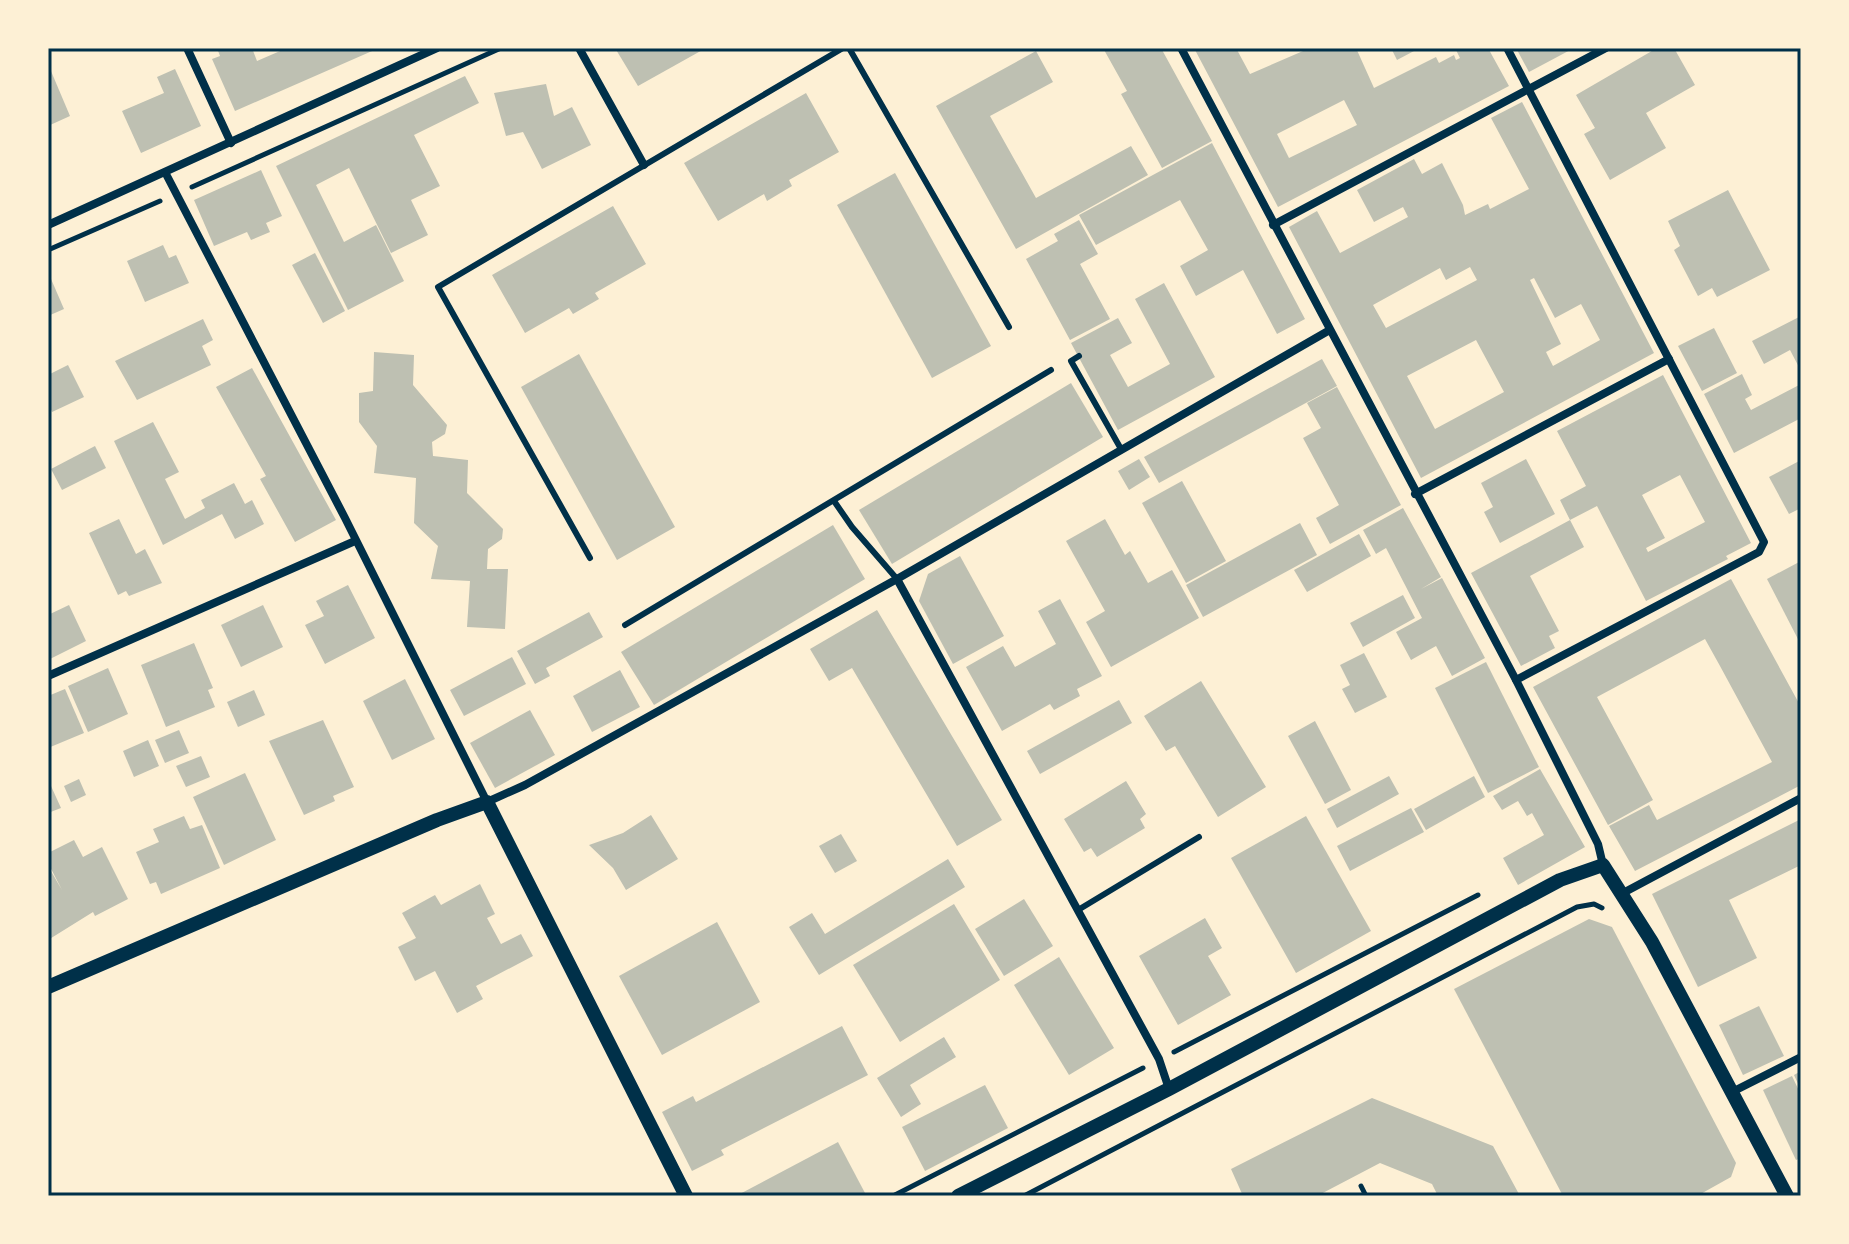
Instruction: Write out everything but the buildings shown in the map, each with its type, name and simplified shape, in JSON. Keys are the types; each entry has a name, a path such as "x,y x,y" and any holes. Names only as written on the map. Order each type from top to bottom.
{"street":[{"path":"187,48 231,143"},
{"path":"48,225 166,174 437,48"},
{"path":"579,48 644,165"},
{"path":"1181,48 1328,331 1516,680 1598,844 1603,865 1623,893 1734,1091 1785,1195"},
{"path":"1507,48 1763,537 1763,547 1516,680"},
{"path":"1273,225 1606,48"},
{"path":"166,174 686,1196"},
{"path":"48,987 525,785 897,579 1328,331"},
{"path":"1415,494 1669,359"},
{"path":"48,676 355,541"},
{"path":"897,579 1159,1059 1169,1089"},
{"path":"1623,893 1801,798"},
{"path":"958,1196 1169,1089 1560,880 1603,865"},
{"path":"1734,1091 1801,1057"}],"lane":[{"path":"590,558 438,287 843,48"},
{"path":"849,48 1009,327"},
{"path":"1079,356 1071,361 1121,449"},
{"path":"625,625 1051,370"},
{"path":"834,501 897,579"},
{"path":"1078,910 1199,837"}],"path":[{"path":"48,250 501,48"},
{"path":"893,1196 1486,891"},
{"path":"1024,1196 1577,907 1594,904 1605,910"},
{"path":"1361,1186 1366,1196"}]}
